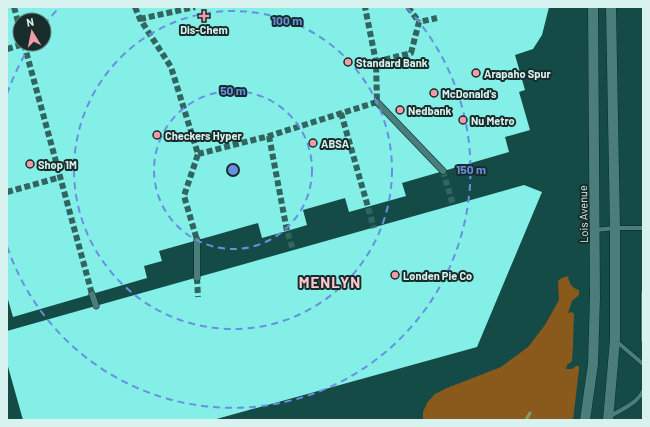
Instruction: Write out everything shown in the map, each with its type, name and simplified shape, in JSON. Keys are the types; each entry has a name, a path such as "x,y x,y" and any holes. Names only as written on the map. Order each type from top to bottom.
{"street":[{"name":"Lois Avenue","path":"585,420 592,364 596,297 593,7"},
{"path":"608,419 615,340 615,228 611,7"},
{"path":"593,41 611,41"},
{"path":"377,102 443,171"},
{"path":"197,240 197,278"},
{"path":"92,294 96,306"}],"lane":[{"path":"595,230 643,228"},
{"path":"643,292 643,342"},
{"path":"615,340 643,364"},
{"path":"608,419 634,402 643,391"}],"shaded area":[{"path":"568,276 571,285 579,290 579,295 572,301 568,313 572,312 574,314 573,345 572,361 567,365 566,369 572,369 579,366 573,420 423,420 423,412 427,403 435,394 501,367 528,347 545,325 559,300 558,281"}],"building":[{"path":"7,7 549,7 542,35 533,49 515,55 525,90 519,92 530,130 505,137 509,152 402,183 406,196 349,212 345,198 303,210 307,225 287,231 262,238 258,223 159,251 162,261 144,266 147,278 13,317 7,296"},
{"path":"524,185 542,192 477,347 213,420 23,420 7,363 7,331"}],"waterway":[{"path":"526,420 530,413"}],"tunnel":[{"path":"14,7 15,12"},
{"path":"135,7 140,19 171,67 198,154 184,196 197,240"},
{"path":"140,19 195,7"},
{"path":"198,154 269,136 377,102 376,62 365,7"},
{"path":"408,7 419,22"},
{"path":"376,62 411,53 419,22 437,18"},
{"path":"7,49 12,48"},
{"path":"26,52 92,294"},
{"path":"341,113 374,228"},
{"path":"269,136 287,231 293,250"},
{"path":"443,171 453,205"},
{"path":"7,192 61,177"},
{"path":"197,278 198,297"}],"place":[{"name":"Dis-Chem","path":"204,16"},
{"name":"Standard Bank","path":"348,62"},
{"name":"Arapaho Spur","path":"476,73"},
{"name":"McDonald's","path":"434,93"},
{"name":"Nedbank","path":"400,110"},
{"name":"Nu Metro","path":"463,120"},
{"name":"Checkers Hyper","path":"157,135"},
{"name":"ABSA","path":"313,143"},
{"name":"Shop 1M","path":"30,164"},
{"name":"Londen Pie Co","path":"395,275"}],"district":[{"name":"MENLYN","path":"330,282"}]}
